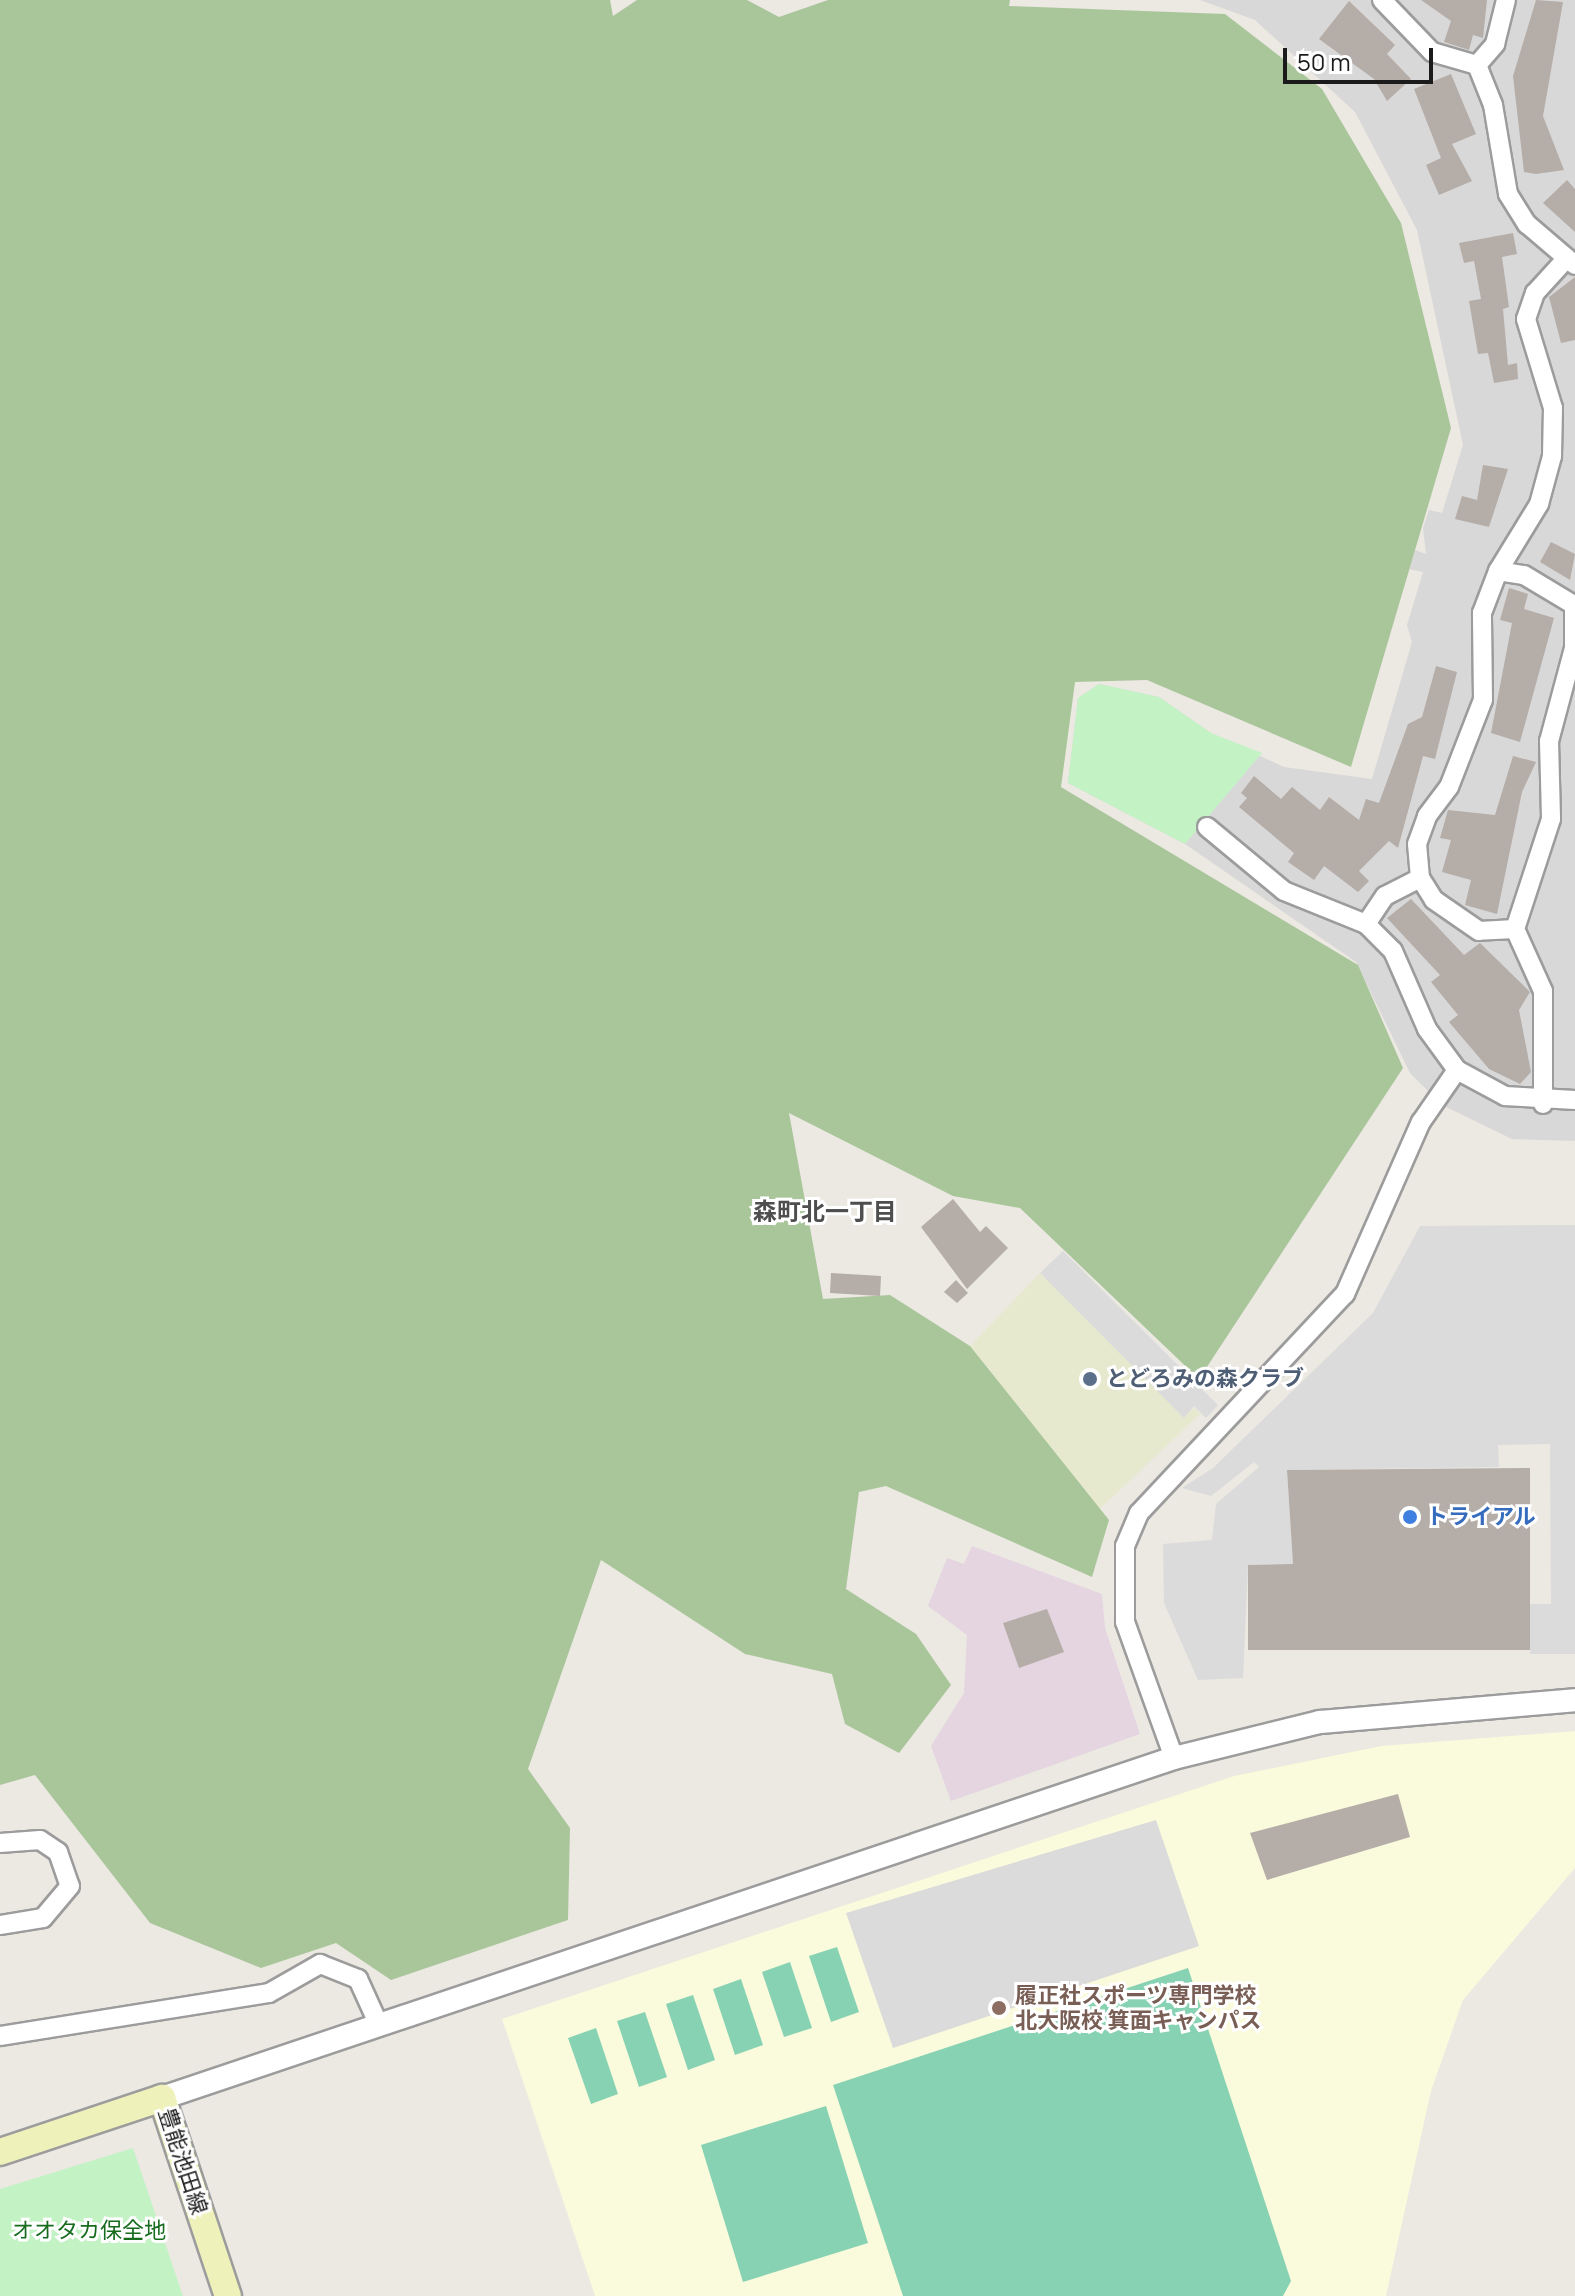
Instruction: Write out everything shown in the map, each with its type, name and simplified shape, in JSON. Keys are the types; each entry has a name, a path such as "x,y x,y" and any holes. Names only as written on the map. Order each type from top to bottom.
{"main road":[{"name":"豊能池田線","path":"0,2152 162,2098 228,2296"}],"street":[{"path":"1382,0 1432,52 1477,65"},
{"path":"1477,65 1495,44 1506,0"},
{"path":"1477,65 1493,105 1508,194 1527,224 1571,262 1535,293 1526,319 1553,408 1552,456 1539,504 1498,571 1482,613 1483,700 1449,787 1427,816 1417,844 1420,878 1453,919 1479,931 1515,929"},
{"path":"1498,571 1524,575 1575,605 1574,648 1549,741 1551,819 1515,929 1543,991 1543,1104"},
{"path":"1207,827 1284,891 1366,924 1393,951 1427,1029 1457,1070 1505,1096 1543,1104 1575,1100"},
{"path":"1366,924 1385,896 1420,878"},
{"path":"1174,1758 1125,1622 1125,1546 1139,1513 1345,1294 1421,1122 1457,1070"},
{"path":"162,2098 1174,1758 1320,1722 1575,1700"},
{"path":"0,1843 40,1840 58,1852 70,1886 43,1918 0,1925"},
{"path":"0,2036 269,1993 320,1964 358,1979 379,2025"}],"shaded area":[{"path":"1200,0 1575,0 1575,1141 1512,1139 1442,1105 1410,1073 1356,962 1185,844 1068,783 1078,698 1099,684 1159,697 1211,733 1284,767 1372,779 1412,642 1407,625 1423,572 1409,569 1415,550 1426,554 1423,528 1429,510 1442,513 1463,445 1417,230 1355,112 1255,20"},
{"path":"1575,1225 1575,1654 1530,1654 1530,1604 1551,1604 1550,1444 1498,1445 1499,1467 1287,1470 1293,1564 1248,1565 1243,1678 1198,1680 1164,1603 1163,1544 1212,1540 1216,1504 1259,1467 1254,1462 1211,1496 1182,1488 1213,1468 1373,1313 1420,1226"},
{"path":"1063,1251 1218,1405 1206,1418 1194,1406 1184,1418 1040,1273"},
{"path":"1040,1273 1184,1417 1194,1408 1200,1414 1100,1509 970,1346"},
{"path":"972,1546 1102,1594 1105,1628 1140,1734 951,1801 931,1746 964,1693 967,1635 928,1606 947,1558 964,1564"},
{"name":"履正社スポーツ専門学校 北大阪校 箕面キャンパス","path":"1575,1731 1575,1868 1463,2000 1431,2091 1386,2296 595,2296 502,2019 1234,1776 1381,1746"},
{"path":"1156,1820 1199,1946 893,2048 846,1913"}],"green space":[{"path":"0,0 610,0 613,16 637,0 747,0 779,17 828,0 1010,0 1009,6 1225,14 1322,89 1401,223 1451,428 1351,767 1147,680 1075,682 1061,787 1358,965 1403,1068 1199,1379 1020,1208 953,1196 789,1113 823,1299 890,1295 970,1346 1109,1520 1092,1577 886,1486 859,1492 846,1589 916,1634 951,1685 899,1753 845,1724 832,1674 745,1654 601,1560 528,1769 570,1828 568,1920 391,1980 336,1943 261,1968 150,1923 35,1775 0,1785"},
{"path":"1099,684 1159,697 1211,733 1262,753 1185,844 1068,783 1078,698"},
{"path":"837,1947 859,2012 831,2022 809,1956"},
{"path":"790,1962 812,2028 784,2037 762,1972"},
{"path":"1188,1968 1291,2281 1283,2296 903,2296 833,2085"},
{"path":"741,1979 763,2045 735,2055 713,1989"},
{"path":"693,1995 715,2060 688,2070 666,2004"},
{"path":"645,2012 667,2077 639,2087 617,2021"},
{"path":"596,2028 618,2094 591,2104 568,2038"},
{"path":"826,2106 868,2243 743,2282 701,2145"},
{"name":"オオタカ保全地","path":"133,2148 183,2296 0,2296 0,2189"}],"building":[{"path":"1421,0 1487,0 1483,38 1473,35 1469,50 1444,42 1451,21"},
{"path":"1536,0 1563,2 1543,116 1564,170 1536,174 1524,172 1513,76"},
{"path":"1349,1 1395,45 1387,54 1411,79 1387,101 1374,79 1319,39"},
{"path":"1451,74 1476,134 1452,144 1472,181 1439,195 1426,165 1441,158 1414,89"},
{"path":"1567,180 1575,189 1575,232 1543,203"},
{"path":"1513,233 1517,254 1502,257 1509,307 1503,309 1508,365 1517,363 1518,379 1494,383 1488,353 1478,354 1469,301 1481,299 1474,261 1464,263 1459,243"},
{"path":"1575,277 1575,340 1561,343 1549,297"},
{"path":"1483,465 1508,469 1489,527 1455,519 1462,496 1477,500"},
{"path":"1551,542 1575,554 1570,580 1540,562"},
{"path":"1509,588 1528,594 1524,609 1554,618 1520,742 1491,733 1512,623 1500,620"},
{"path":"1436,666 1457,672 1435,759 1423,756 1398,848 1389,841 1359,871 1369,881 1358,892 1324,866 1314,880 1288,862 1294,853 1239,807 1247,798 1241,793 1254,776 1281,799 1292,787 1320,810 1329,797 1359,820 1366,799 1379,803 1408,724 1422,717"},
{"path":"1513,756 1536,762 1522,792 1497,914 1465,905 1471,880 1442,872 1451,840 1440,838 1448,810 1495,815"},
{"path":"1411,899 1464,955 1480,943 1530,992 1519,1010 1531,1072 1520,1084 1489,1069 1449,1022 1458,1015 1431,982 1440,975 1387,918"},
{"path":"953,1199 980,1232 986,1226 1008,1248 967,1289 921,1227"},
{"path":"831,1273 881,1276 880,1296 830,1293"},
{"path":"956,1280 968,1293 957,1303 944,1292"},
{"name":"トライアル","path":"1530,1468 1530,1650 1248,1650 1248,1565 1293,1564 1287,1470"},
{"path":"1047,1609 1064,1652 1019,1668 1003,1623"},
{"path":"1398,1794 1410,1837 1267,1880 1250,1833"}],"place":[{"name":"とどろみの森クラブ","path":"1090,1379"},
{"name":"トライアル","path":"1410,1517"},
{"name":"履正社スポーツ専門学校 北大阪校 箕面キャンパス","path":"999,2008"}],"district":[{"name":"森町北一丁目","path":"825,1211"}]}
